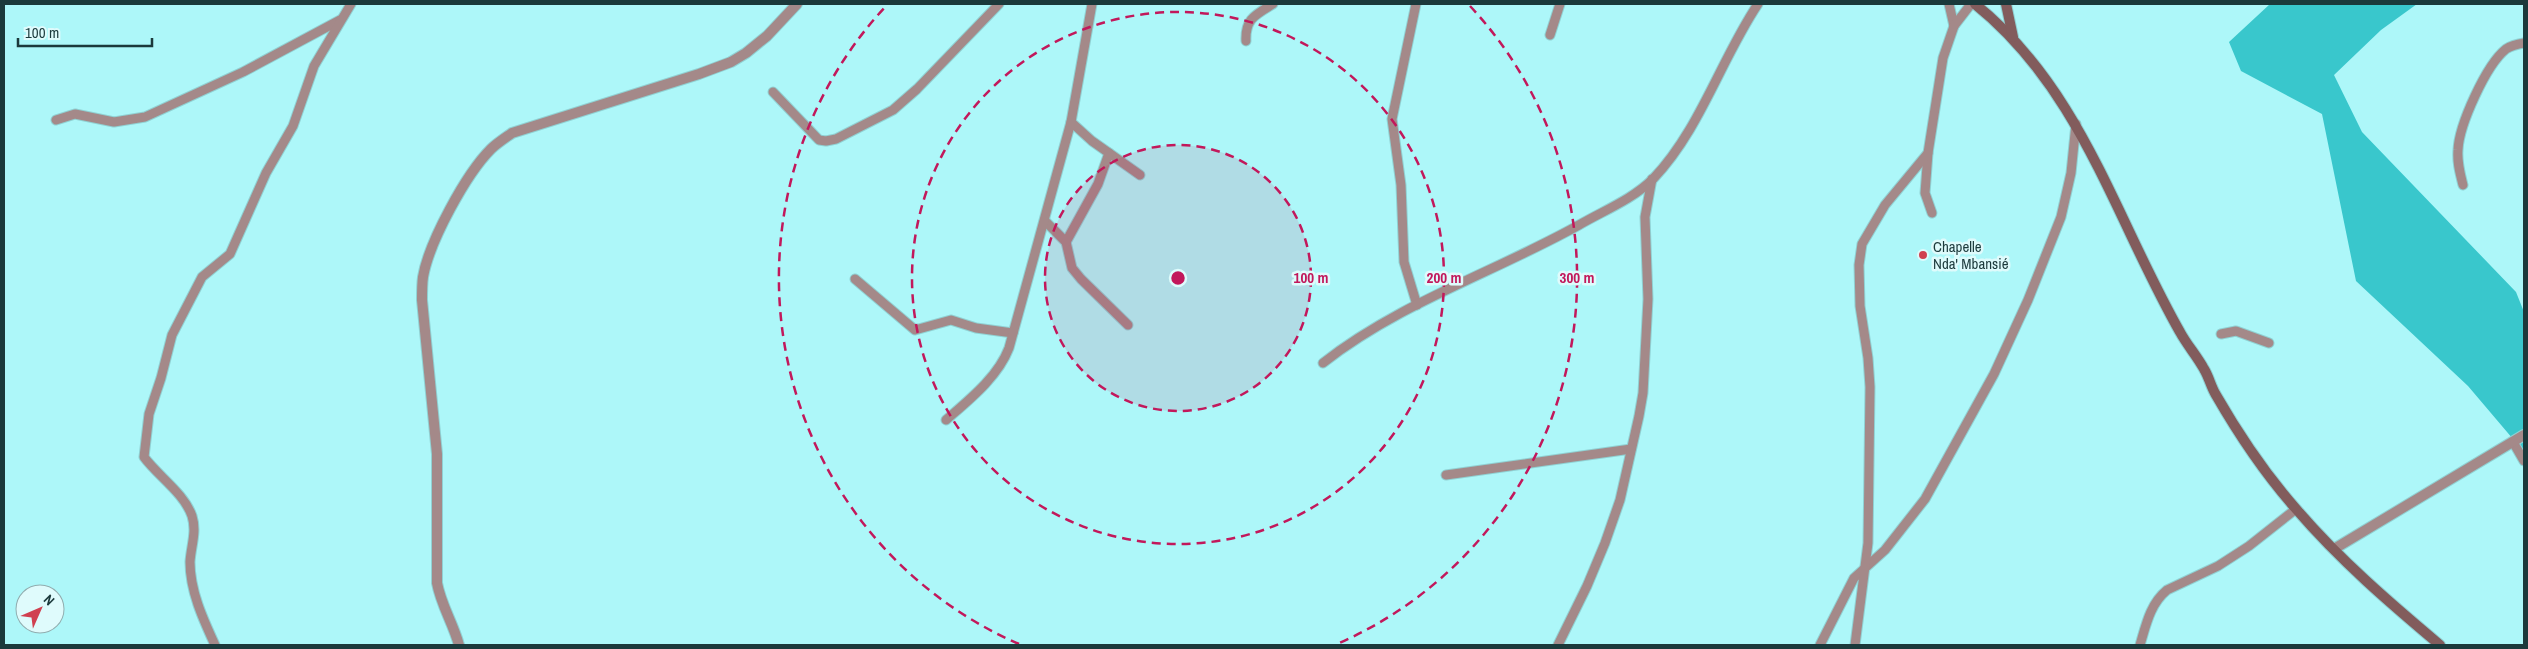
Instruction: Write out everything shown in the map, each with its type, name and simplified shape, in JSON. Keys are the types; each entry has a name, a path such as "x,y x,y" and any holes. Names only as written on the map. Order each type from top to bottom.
{"main road":[{"path":"1975,4 2013,37 2029,55 2076,124 2099,166 2140,257 2181,333 2205,371 2215,394 2266,471 2296,509 2334,549 2440,645"},
{"path":"2006,4 2013,37"}],"street":[{"path":"215,645 193,590 190,561 194,544 192,518 189,508 144,457 149,414 172,335 180,317 202,277 230,254 262,182 293,126 314,66 351,4"},
{"path":"459,645 455,630 440,602 437,583 438,454 422,300 423,278 428,258 448,214 464,185 490,150 512,133 699,74 731,62 746,54 767,36 797,4"},
{"path":"773,92 820,140 826,142 836,139 880,118 904,102 999,4"},
{"path":"946,420 995,371 1006,357 1071,122 1092,4"},
{"path":"1246,41 1246,27 1249,21 1273,4"},
{"path":"1416,4 1392,119 1401,185 1404,262 1417,305"},
{"path":"1550,35 1560,4"},
{"path":"1323,363 1367,332 1417,305 1546,243 1621,201 1652,179 1692,124 1722,71 1740,31 1758,4"},
{"path":"1949,4 1954,26"},
{"path":"1932,213 1925,194 1928,153 1940,72 1954,26 1971,4"},
{"path":"56,120 76,114 114,122 145,118 243,72 340,20"},
{"path":"2463,185 2458,167 2458,149 2473,103 2490,69 2505,50 2514,44 2524,43"},
{"path":"1071,122 1092,142 1140,175"},
{"path":"1820,645 1847,588 1866,566 1885,550 1925,499 1998,366 2038,277 2061,217 2071,173 2076,124"},
{"path":"1066,242 1098,184 1109,153"},
{"path":"1855,645 1866,566 1870,387 1868,358 1860,306 1859,265 1862,244 1870,228 1895,192 1928,153"},
{"path":"1558,645 1605,543 1620,500 1644,393 1648,299 1645,217 1652,179"},
{"path":"1045,221 1066,242 1072,268 1110,310 1128,325"},
{"path":"855,279 915,330 951,320 1000,332 1014,333"},
{"path":"2221,334 2236,331 2269,343"},
{"path":"2334,549 2524,435"},
{"path":"2512,442 2524,461"},
{"path":"1446,476 1631,449"},
{"path":"2140,645 2152,606 2167,590 2218,566 2249,546 2296,509"}],"shaded area":[{"path":"2270,4 2417,4 2381,30 2334,75 2362,132 2516,292 2524,312 2524,452 2468,386 2356,281 2322,114 2241,71 2229,42"}],"place":[{"name":"Chapelle Nda' Mbansié","path":"1923,255"}]}
